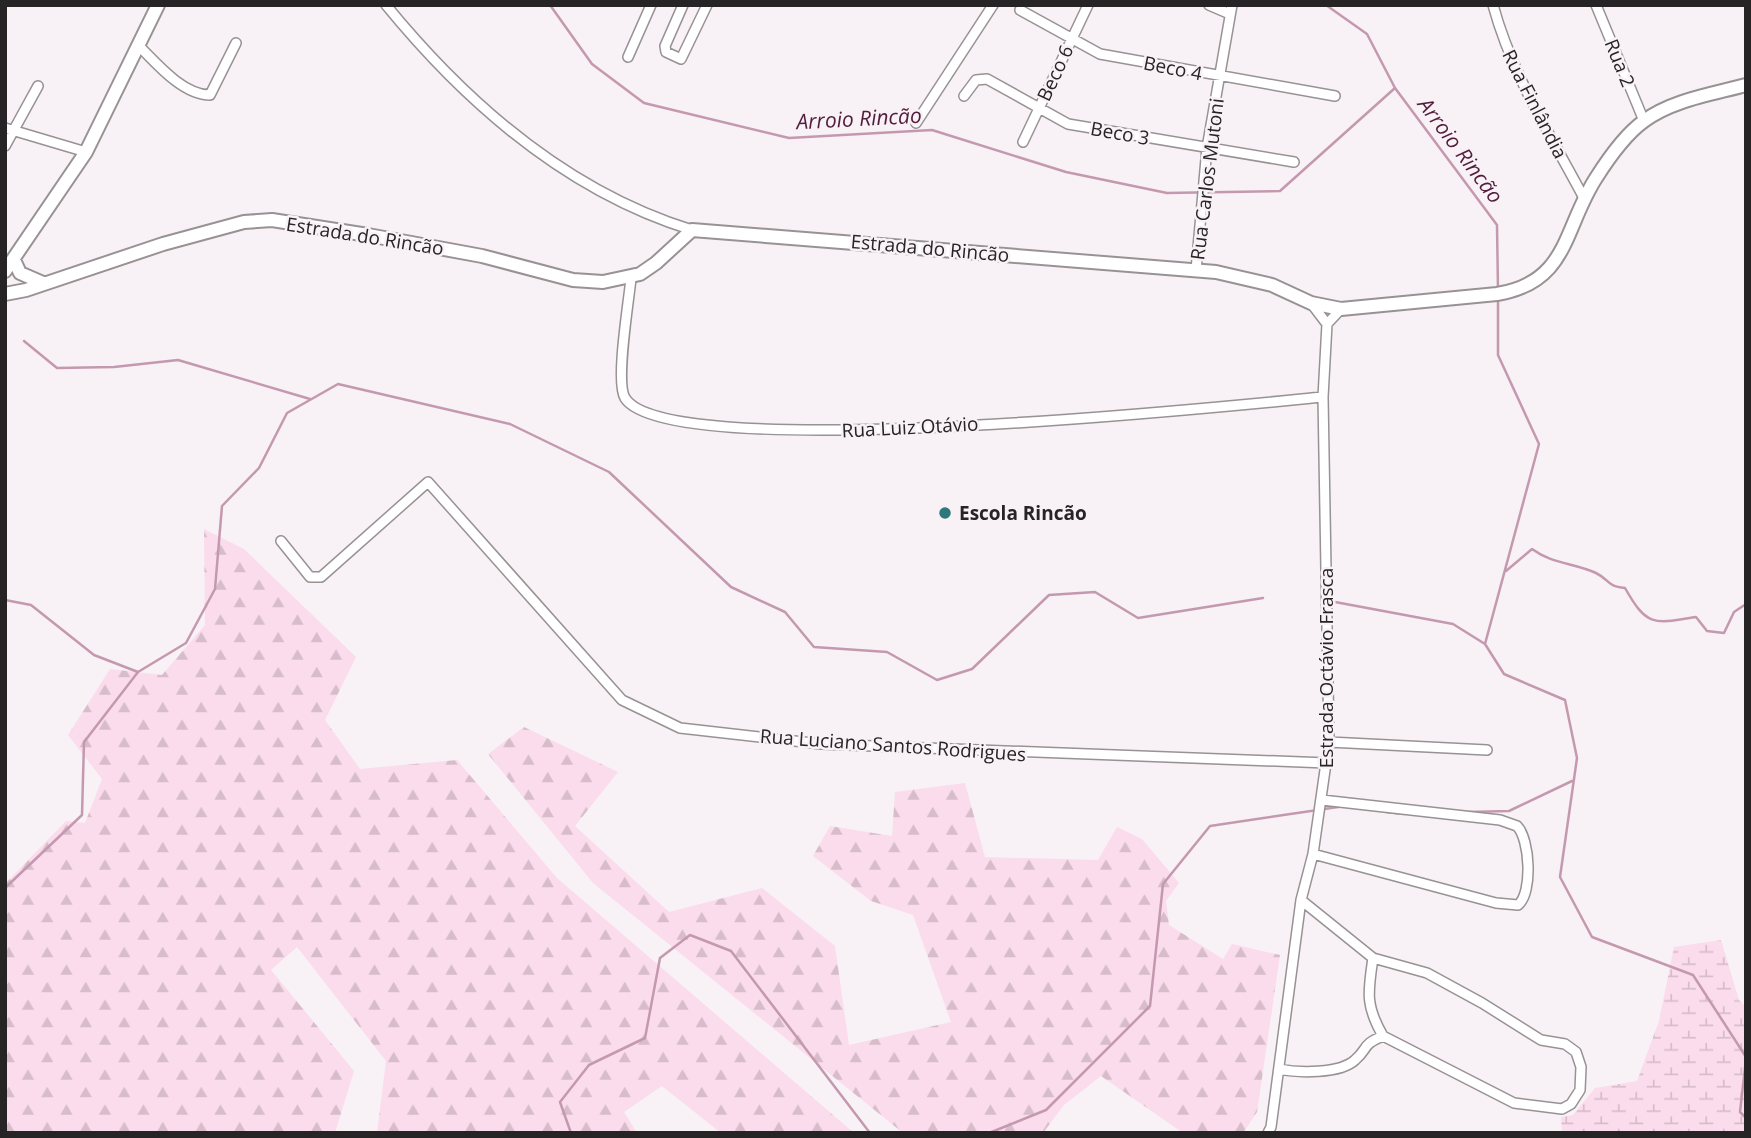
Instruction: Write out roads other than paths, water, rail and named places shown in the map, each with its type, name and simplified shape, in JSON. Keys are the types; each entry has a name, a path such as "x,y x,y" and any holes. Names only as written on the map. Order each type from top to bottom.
{"street":[{"path":"5,276 86,152 159,5"},
{"path":"386,5 456,83 521,141 602,192 658,219 692,230"},
{"path":"628,57 651,5"},
{"path":"683,5 666,39 666,52 674,58 685,56 707,5"},
{"path":"916,123 993,5"},
{"name":"Beco 6","path":"1023,142 1088,5"},
{"path":"1209,5 1231,10"},
{"name":"Rua Finlândia","path":"1493,5 1503,40 1521,82 1585,200"},
{"name":"Rua 2","path":"1596,5 1644,121"},
{"name":"Beco 4","path":"1020,10 1100,54 1335,96"},
{"name":"Rua Carlos Mutoni","path":"1196,270 1207,148 1231,10"},
{"path":"139,46 172,78 204,95 210,95 236,43"},
{"name":"Beco 3","path":"964,96 976,80 981,78 1068,124 1294,162"},
{"name":"Estrada do Rincão","path":"43,283 5,276 11,293 43,283 216,228 272,220 482,256 573,280 603,282 631,278 656,264 692,230 1196,270 1272,285 1311,303 1341,309 1519,290 1538,280 1558,260 1595,178 1644,121 1674,105 1746,85"},
{"path":"5,146 10,129 38,86"},
{"path":"10,129 86,152"},
{"path":"14,260 20,273 43,283"},
{"name":"Rua Luiz Otávio","path":"631,278 621,388 632,406 652,417 711,427 782,431 874,430 1104,416 1323,397"},
{"path":"1311,303 1327,324 1341,309"},
{"name":"Estrada Octávio Frasca","path":"1268,1133 1271,1127 1301,900 1313,854 1329,742 1323,397 1327,324"},
{"name":"Rua Luciano Santos Rodrigues","path":"281,541 310,577 321,577 428,482 622,700 680,728 821,744 1327,763"},
{"path":"1329,742 1487,750"},
{"path":"1313,854 1496,903 1518,905 1526,894 1528,849 1517,826 1500,820 1322,800"},
{"path":"1301,900 1373,958 1427,974 1482,1003 1541,1040 1564,1044 1576,1052 1580,1090 1571,1104 1562,1109 1514,1104 1383,1036 1371,1017 1367,997 1373,958"},
{"path":"1279,1069 1343,1068 1357,1059 1366,1042 1383,1036"}],"waterway":[{"name":"Arroio Rincão","path":"550,5 592,64 644,103 789,138 932,130 1066,172 1167,193 1280,191 1395,88 1497,225 1498,290"},
{"path":"1326,5 1367,34 1395,88"},
{"name":"Arroio Rincão","path":"1498,297 1498,355 1539,444 1485,644 1504,674 1565,700 1577,758 1560,877 1592,937 1693,975 1746,1057"},
{"path":"24,341 57,368 114,367 178,360 310,399"},
{"path":"5,888 82,815 84,742 138,672 186,643 215,589 222,506 259,468 287,413 338,384 510,424 609,472 731,587 785,612 814,647 887,652 937,680 972,669 1049,595 1095,592 1138,618 1263,598"},
{"path":"1506,571 1532,549 1547,558 1596,573 1611,584 1625,588 1639,610 1653,620 1670,621 1696,617 1707,631 1724,633 1734,612 1746,604"},
{"path":"5,600 31,605 94,655 138,672"},
{"path":"1335,602 1453,624 1485,644"},
{"path":"1467,812 1509,811 1572,781"},
{"path":"989,1133 1046,1110 1150,1006 1163,884 1210,826 1345,806"},
{"path":"1386,812 1404,814"},
{"path":"571,1133 560,1102 589,1065 645,1038 660,958 690,935 731,951 870,1133"},
{"name":"Arroio Rincão","path":"1746,1059 1740,1112 1746,1118"}],"place":[{"name":"Escola Rincão","path":"945,513"}]}
